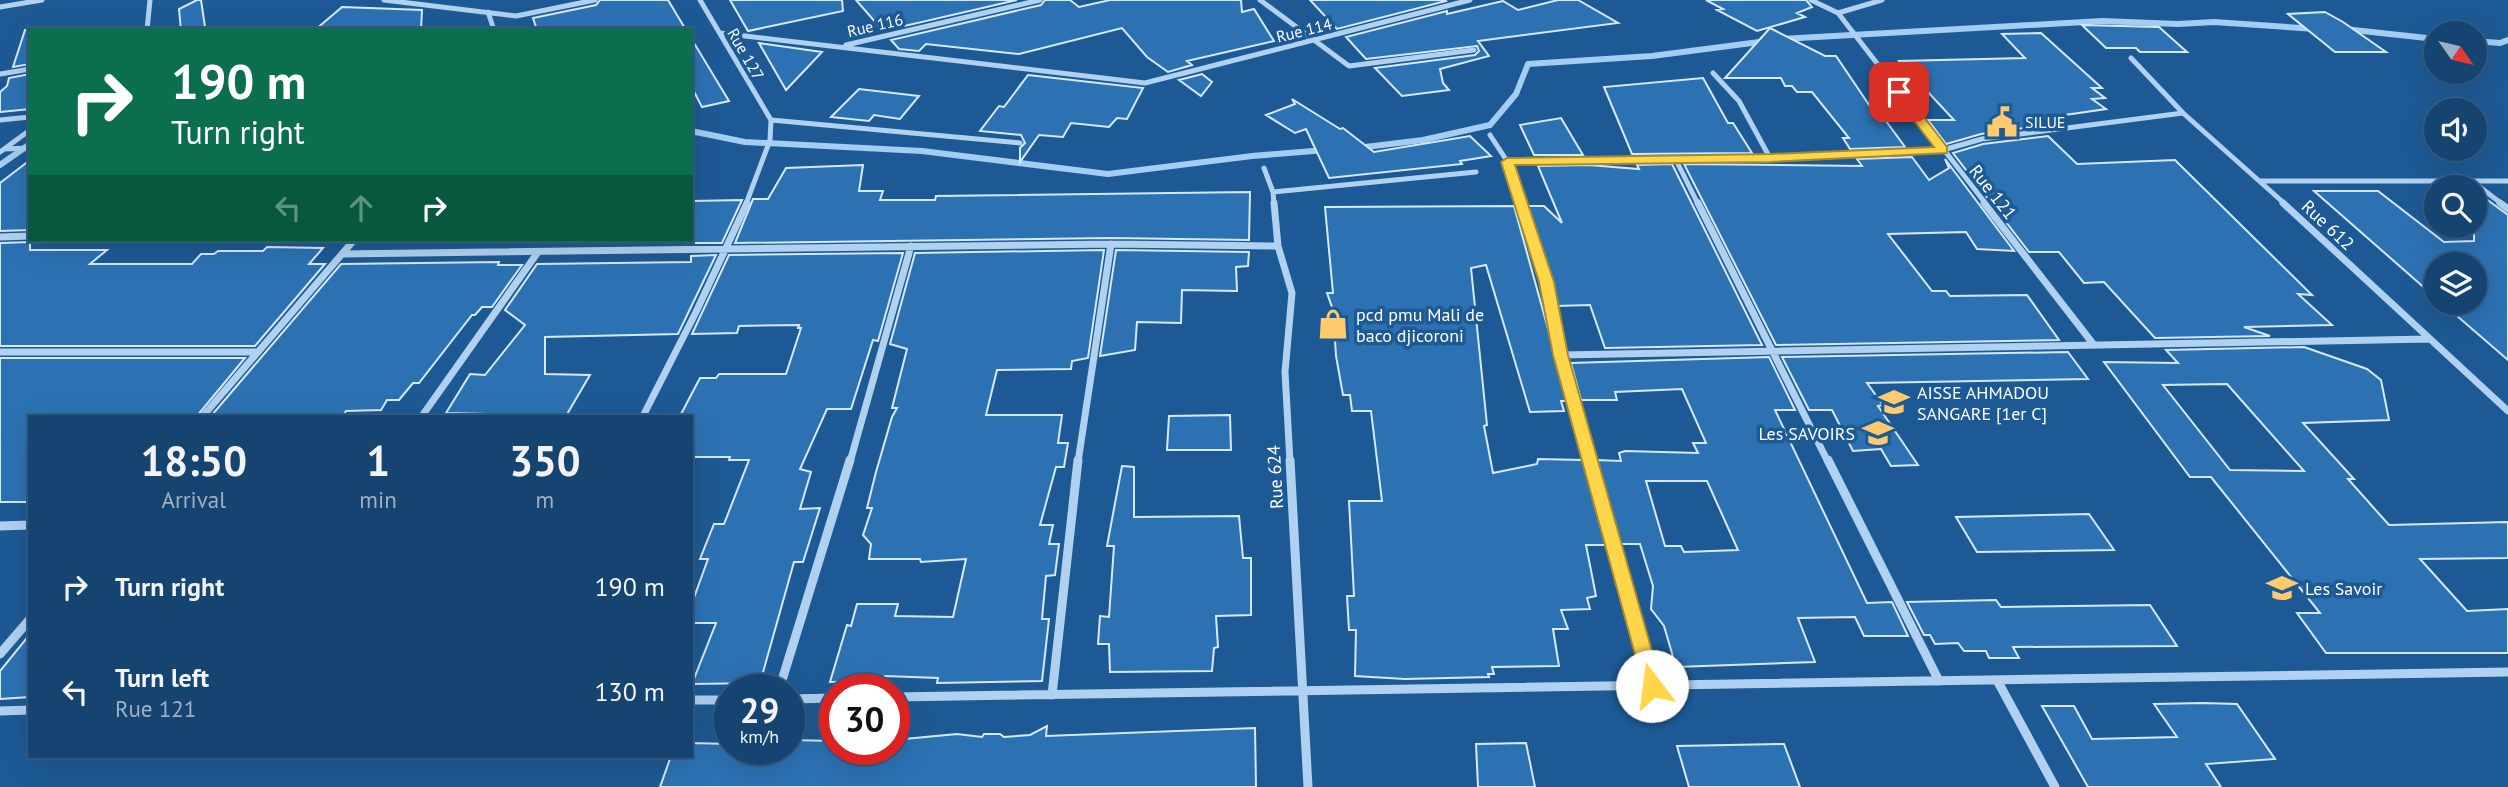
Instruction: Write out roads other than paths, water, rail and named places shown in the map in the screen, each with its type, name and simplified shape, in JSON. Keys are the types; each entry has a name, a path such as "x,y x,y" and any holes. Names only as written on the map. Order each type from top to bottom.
{"street":[{"path":"0,7 42,0"},
{"path":"148,28 150,0"},
{"path":"384,0 516,16 595,0"},
{"name":"Rue 127","path":"700,0 771,120"},
{"name":"Rue 116","path":"838,46 1040,0"},
{"path":"1261,0 1349,65 1474,50"},
{"name":"Rue 114","path":"838,46 1145,83 1470,0"},
{"name":"Rue 121","path":"1811,0 1838,13 2094,345"},
{"path":"1838,13 1882,0"},
{"path":"488,12 493,28"},
{"path":"720,33 838,46"},
{"name":"Rue 612","path":"2131,58 2183,113 2508,411"},
{"path":"0,74 28,69"},
{"path":"1713,73 1725,82 1739,101 1770,158"},
{"path":"1507,162 1770,158 1943,150 1982,139 2183,113"},
{"path":"0,120 28,117"},
{"path":"643,415 726,248 768,150 773,131 771,120 1020,143"},
{"path":"2,150 28,131"},
{"path":"1490,135 1507,162 1546,282 1561,355 1652,686"},
{"path":"2,150 28,148"},
{"path":"1675,160 1939,681"},
{"name":"Rue 624","path":"1264,168 1273,192 1278,246 1292,293 1285,372 1308,787"},
{"path":"1273,192 1476,172"},
{"path":"2260,181 2424,181"},
{"path":"2487,181 2508,181"},
{"path":"2487,193 2508,209"},
{"path":"0,237 28,236"},
{"path":"204,415 352,242"},
{"path":"342,254 1111,244 1278,246"},
{"path":"1052,695 1083,416 1111,244"},
{"path":"784,674 870,396 911,246"},
{"path":"423,415 538,252"},
{"path":"1561,355 2429,339"},
{"path":"0,352 258,352"},
{"path":"0,526 28,525"},
{"path":"0,654 28,621"},
{"path":"910,697 2508,672"},
{"path":"1997,680 2055,787"},
{"path":"693,700 714,699"},
{"path":"0,710 28,710"}],"waterway":[{"path":"1781,39 2102,21 2178,24 2214,22 2316,29"},
{"path":"2344,29 2424,38"},
{"path":"2487,42 2500,43 2508,40"},
{"path":"1357,148 1423,140 1490,125 1516,94 1528,64 1652,56 1767,41"},
{"path":"693,131 745,142 922,151 1108,174 1252,156 1326,150"},
{"path":"0,165 28,145"}],"place":[{"name":"SILUE","path":"2002,122"},
{"name":"pcd pmu Mali de baco djicoroni","path":"1333,324"},
{"name":"AISSE AHMADOU SANGARE [1er C]","path":"1894,402"},
{"name":"Les SAVOIRS","path":"1878,433"},
{"name":"Les Savoir","path":"2282,588"}]}
